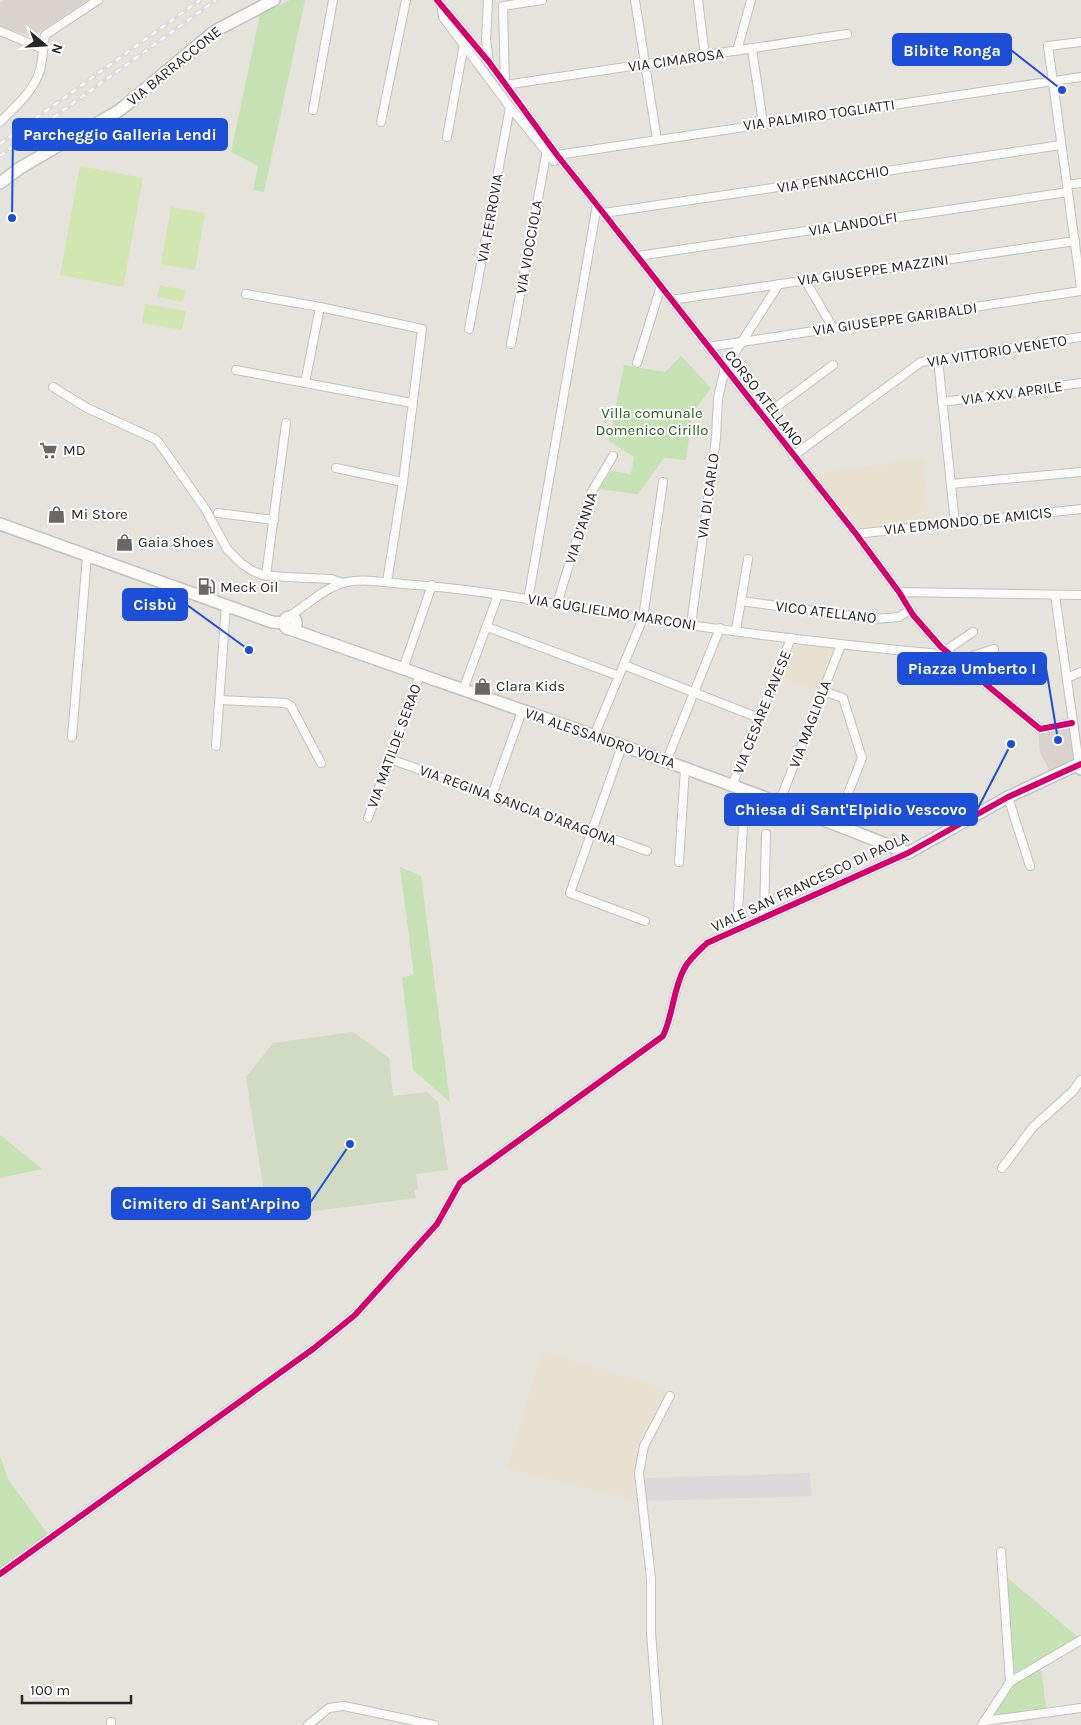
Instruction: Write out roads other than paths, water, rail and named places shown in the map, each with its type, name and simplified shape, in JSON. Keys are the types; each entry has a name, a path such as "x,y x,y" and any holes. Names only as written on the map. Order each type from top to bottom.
{"street":[{"path":"0,122 28,93 34,84 40,70 45,35 98,0"},
{"name":"VIA BARRACCONE","path":"0,183 20,168 120,110 216,31 274,0"},
{"path":"313,110 333,0"},
{"path":"381,122 406,0"},
{"path":"488,0 486,40 488,62"},
{"path":"505,85 503,6 542,0"},
{"path":"635,0 657,140"},
{"path":"698,0 705,56"},
{"path":"737,51 752,0"},
{"path":"439,2 443,17 510,107 547,150 554,161 556,155"},
{"name":"CORSO ATELLANO","path":"439,2 488,62 556,155 598,205 856,534 910,610 933,638 951,656 1040,729 1072,723"},
{"path":"0,30 43,49"},
{"name":"VIA CIMAROSA","path":"505,85 847,34"},
{"path":"1081,42 1048,46 1079,262 1081,290"},
{"path":"447,137 464,44"},
{"path":"752,49 763,123"},
{"name":"VIA PALMIRO TOGLIATTI","path":"556,155 1081,77"},
{"name":"VIA FERROVIA","path":"470,329 510,107"},
{"name":"VIA PENNACCHIO","path":"604,213 1061,145"},
{"name":"VIA VIOCCIOLA","path":"511,344 547,150"},
{"name":"VIA LANDOLFI","path":"638,256 1067,188 1081,183"},
{"path":"528,600 598,205"},
{"name":"VIA GIUSEPPE MAZZINI","path":"672,300 1075,241"},
{"path":"805,280 833,328"},
{"path":"725,368 779,284"},
{"path":"637,363 661,286"},
{"name":"VIA GIUSEPPE GARIBALDI","path":"708,347 1081,290"},
{"path":"246,294 320,306 422,329 387,582"},
{"path":"305,383 320,306"},
{"name":"VIA VITTORIO VENETO","path":"793,456 921,362 1081,337"},
{"path":"938,359 955,524"},
{"path":"763,417 833,365"},
{"name":"VIA DI CARLO","path":"692,625 716,438 718,398 725,368"},
{"path":"236,370 412,403"},
{"name":"VIA XXV APRILE","path":"942,402 1081,383"},
{"path":"53,387 87,408 139,431 159,443 206,510 227,549 253,571 266,576 331,579 343,583"},
{"path":"266,576 286,423"},
{"name":"VIA D'ANNA","path":"557,604 591,493 614,456"},
{"path":"336,468 402,482"},
{"path":"951,484 1081,472"},
{"path":"594,736 643,618 663,482"},
{"name":"VIA EDMONDO DE AMICIS","path":"856,534 1081,508"},
{"path":"218,513 274,520"},
{"name":"VIA ALESSANDRO VOLTA","path":"0,524 272,622 291,620 403,669 685,768 908,853"},
{"path":"72,738 87,556"},
{"path":"736,630 748,560"},
{"name":"VIA GUGLIELMO MARCONI","path":"291,620 331,588 343,583 387,582 498,595 643,618 840,645 951,656 994,650"},
{"path":"403,669 432,586"},
{"path":"899,592 1081,595"},
{"path":"463,690 498,595"},
{"path":"1055,595 1072,723 1080,766"},
{"name":"VICO ATELLANO","path":"741,601 874,619 899,617 910,610"},
{"path":"216,746 226,605"},
{"path":"487,627 619,676"},
{"path":"666,762 720,628"},
{"path":"951,656 974,632"},
{"name":"VIA CESARE PAVESE","path":"732,786 791,638"},
{"path":"932,654 933,638"},
{"name":"VIA MAGLIOLA","path":"780,804 840,645"},
{"path":"624,665 759,718"},
{"path":"1067,678 1081,672"},
{"name":"VIA MATILDE SERAO","path":"368,818 420,675"},
{"path":"823,690 843,698 862,758 836,824"},
{"path":"220,700 286,703 291,706 321,763"},
{"path":"492,795 522,711"},
{"path":"622,746 570,893 645,921"},
{"name":"VIA REGINA SANCIA D'ARAGONA","path":"390,758 647,851"},
{"name":"VIALE SAN FRANCESCO DI PAOLA","path":"0,1574 313,1349 355,1314 437,1224 460,1183 663,1036 667,1027 676,987 684,968 707,943 908,853 1008,797 1080,766"},
{"path":"679,862 685,768"},
{"path":"737,929 745,790"},
{"path":"1008,797 1030,866"},
{"path":"764,918 766,834"},
{"path":"1002,1168 1033,1127 1072,1092 1081,1080"},
{"path":"658,1725 651,1632 650,1579 640,1473 644,1446 670,1396"},
{"path":"1001,1552 1010,1682"},
{"path":"983,1723 1010,1682 1081,1640"},
{"path":"308,1725 329,1708 344,1706 434,1725"},
{"path":"983,1723 1081,1708"}],"railway":[{"path":"0,144 200,0"},
{"path":"0,156 216,0"}],"place":[{"name":"Bibite Ronga","path":"1062,90"},
{"name":"Parcheggio Galleria Lendi","path":"12,218"},
{"name":"MD","path":"49,450"},
{"name":"Mi Store","path":"57,514"},
{"name":"Gaia Shoes","path":"124,542"},
{"name":"Meck Oil","path":"206,587"},
{"name":"Cisbù","path":"249,650"},
{"name":"Clara Kids","path":"482,686"},
{"name":"Piazza Umberto I","path":"1058,740"},
{"name":"Chiesa di Sant'Elpidio Vescovo","path":"1011,744"},
{"name":"Cimitero di Sant'Arpino","path":"350,1144"}],"park label":[{"name":"Villa comunale Domenico Cirillo","path":"652,422"}]}
